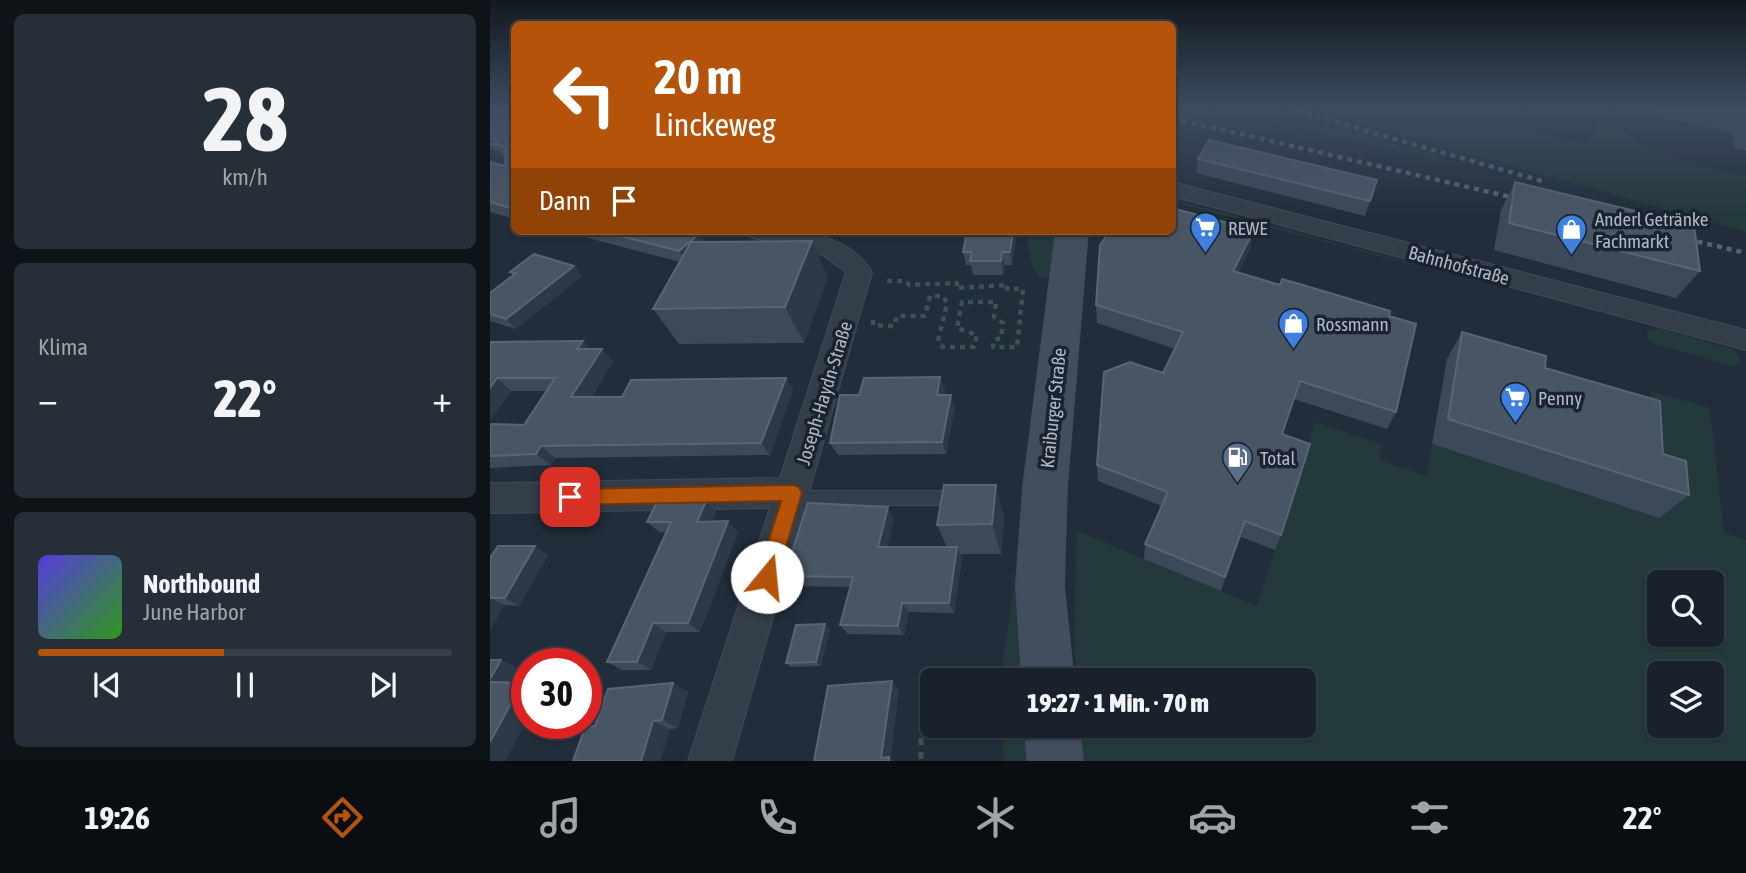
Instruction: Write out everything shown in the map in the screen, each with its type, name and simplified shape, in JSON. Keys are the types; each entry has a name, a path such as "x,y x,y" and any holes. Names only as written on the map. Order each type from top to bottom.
{"main road":[{"name":"Kraiburger Straße","path":"1047,668 1040,586 1045,487 1072,235"},
{"path":"1053,738 1055,761"}],"street":[{"name":"Bahnhofstraße","path":"1176,191 1746,340"},
{"path":"775,235 832,249 845,255 862,286"},
{"name":"Joseph-Haydn-Straße","path":"710,761 792,495 862,286"},
{"path":"490,498 792,495"}],"lane":[{"path":"792,495 978,498"}],"path":[{"path":"885,281 906,281 909,285 957,283 956,288 1008,285 1007,289 1023,289 1017,347 993,347 994,340 1001,338 1003,323 994,317 996,302 962,302 957,328 976,335 974,347 943,347 938,341 947,303 943,296 930,296 925,316 897,316 894,326 873,326 872,314 862,286 880,296 885,281"},
{"path":"921,738 921,761"}],"green space":[{"path":"1362,144 1396,144 1433,154 1452,164"},
{"path":"1434,144 1642,144 1691,163 1746,175 1746,232"},
{"path":"1176,200 1418,265 1421,267 1176,203"},
{"path":"1027,235 1059,235 1055,277 1039,277 1032,266"},
{"path":"1658,328 1732,349 1739,356 1740,363 1732,366 1655,344 1648,338 1647,332"},
{"path":"1651,391 1710,408 1724,533 1746,540 1746,761 1083,761 1080,738 1316,738 1316,668 1076,668 1077,531 1257,606 1315,422 1382,444 1379,460 1426,476 1432,444 1658,518"},
{"path":"1023,524 1023,668 1002,668"},
{"path":"1002,738 1025,738 1026,761 1004,761"}],"building":[{"path":"493,144 511,144 511,208 490,202 490,162 505,166 506,148"},
{"path":"1207,144 1224,144 1377,180 1370,201 1198,159"},
{"path":"1515,182 1694,225 1700,271 1509,223"},
{"path":"1176,209 1254,230 1233,271 1280,285 1282,279 1390,311 1389,316 1416,324 1396,412 1300,381 1282,434 1310,444 1281,535 1245,521 1225,577 1145,544 1168,492 1097,465 1104,372 1130,362 1163,373 1183,332 1096,305 1100,245 1107,235 1176,235"},
{"path":"617,235 698,235 679,251"},
{"path":"966,235 1012,235 1010,252 1002,252 1001,261 970,261 972,252 963,252"},
{"path":"812,241 785,307 653,309 691,242"},
{"path":"534,254 574,266 506,319 490,314 490,293 516,273 510,272"},
{"path":"1462,332 1546,356 1545,368 1660,401 1663,454 1686,461 1689,495 1448,419"},
{"path":"583,341 577,349 602,349 571,397 622,397 631,380 786,378 761,443 541,446 536,454 490,456 490,424 524,425 555,378 497,378 490,388 490,342"},
{"path":"940,377 937,395 951,395 942,442 830,443 840,395 859,395 864,378"},
{"path":"944,485 996,485 992,524 937,525"},
{"path":"706,501 697,522 728,521 688,623 653,623 637,662 607,662 671,522 647,522 657,502"},
{"path":"808,503 888,507 878,547 957,547 949,603 902,603 898,626 840,625 853,577 784,576"},
{"path":"498,546 535,546 505,598 490,598 490,558"},
{"path":"825,624 816,662 786,663 796,625"},
{"path":"490,660 501,660 490,679"},
{"path":"892,681 881,758 889,757 889,761 814,761 828,686"},
{"path":"490,682 511,683 511,703 490,742"},
{"path":"673,683 662,720 653,721 641,761 573,761 581,739 602,739 602,706 608,689"}],"railway":[{"path":"1281,144 1528,201"},
{"path":"1411,144 1542,181"},
{"path":"1678,237 1746,253"}],"place":[{"name":"REWE","path":"1205,255"},
{"name":"Anderl Getränke Fachmarkt","path":"1572,257"},
{"name":"Rossmann","path":"1293,351"},
{"name":"Penny","path":"1515,425"},
{"name":"Total","path":"1237,485"}],"route":[{"path":"570,497 793,493 767,577"}]}
